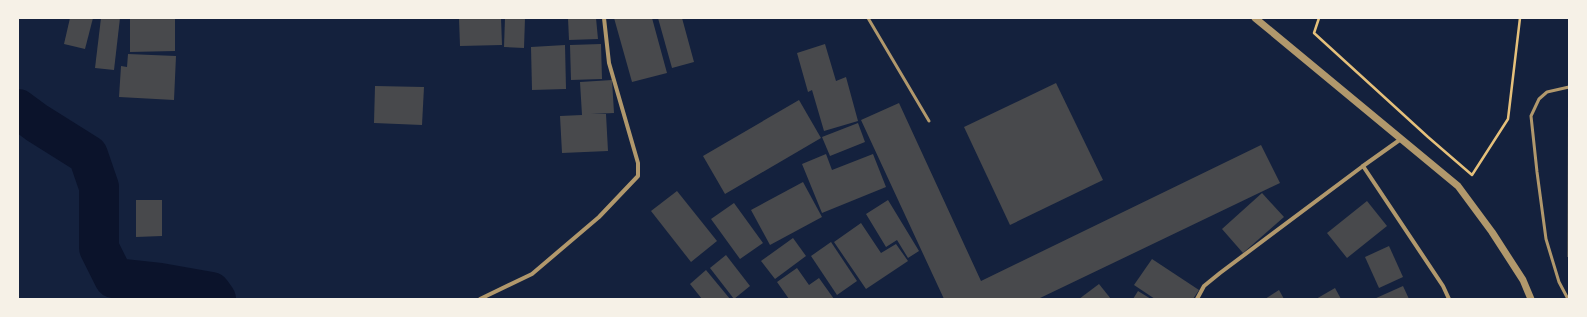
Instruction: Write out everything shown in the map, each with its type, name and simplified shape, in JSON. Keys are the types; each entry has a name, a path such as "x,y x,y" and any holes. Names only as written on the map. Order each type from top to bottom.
{"street":[{"path":"480,299 532,274 599,217 638,176 638,162 609,63 604,18"},
{"path":"1255,18 1458,186 1492,232 1523,280 1531,299"},
{"path":"1197,299 1204,286 1215,277 1401,139"},
{"path":"1363,166 1443,286 1449,299"}],"lane":[{"path":"868,18 929,121"},
{"path":"1568,299 1559,282 1546,239 1531,116 1538,99 1547,92 1569,87"}],"path":[{"path":"1319,18 1314,32 1428,138 1472,175 1508,119 1520,18"}],"building":[{"path":"70,18 93,18 85,49 64,44"},
{"path":"101,18 120,18 114,70 95,68"},
{"path":"130,18 175,18 175,51 130,52"},
{"path":"459,18 501,18 502,45 460,46"},
{"path":"505,18 525,18 524,48 504,47"},
{"path":"568,18 596,18 598,39 569,40"},
{"path":"614,18 652,18 667,73 632,82"},
{"path":"658,18 682,18 694,62 672,68"},
{"path":"601,44 602,79 571,80 570,45"},
{"path":"825,44 836,81 846,77 858,121 824,131 812,90 808,92 797,53"},
{"path":"565,45 566,89 532,90 531,47"},
{"path":"128,54 176,56 174,100 119,97 121,66 127,67"},
{"path":"612,80 614,113 591,114 606,114 608,151 562,153 560,116 582,115 580,82"},
{"path":"1056,83 1103,180 1010,225 964,127"},
{"path":"375,86 424,87 422,125 374,123"},
{"path":"799,100 821,138 725,194 703,156"},
{"path":"899,103 981,281 1261,145 1280,183 1038,299 944,299 861,120"},
{"path":"1568,103 1569,257 1567,257"},
{"path":"858,123 865,142 830,156 822,137"},
{"path":"826,154 832,170 873,154 886,187 822,213 802,164"},
{"path":"803,182 822,217 770,245 751,210"},
{"path":"677,191 717,241 691,262 651,211"},
{"path":"1262,193 1284,217 1243,253 1222,229"},
{"path":"136,200 162,200 162,236 136,237"},
{"path":"888,200 919,251 908,258 897,240 886,247 866,214"},
{"path":"1367,201 1387,226 1347,258 1327,233"},
{"path":"734,203 763,243 740,259 711,219"},
{"path":"861,223 881,253 896,244 908,261 866,289 834,242"},
{"path":"793,238 806,256 775,279 761,261"},
{"path":"831,242 857,281 837,295 811,256"},
{"path":"1389,246 1403,277 1379,288 1365,257"},
{"path":"726,255 750,286 734,299 710,268"},
{"path":"1152,259 1199,290 1193,299 1155,299 1134,285"},
{"path":"797,268 809,285 819,278 834,299 789,299 777,282"},
{"path":"706,270 730,299 702,299 690,284"},
{"path":"1099,284 1111,299 1079,299"},
{"path":"1403,286 1409,299 1374,299"},
{"path":"1335,288 1341,299 1316,299"},
{"path":"1279,290 1284,299 1265,299"},
{"path":"1138,291 1151,299 1133,299"}],"waterway":[{"path":"18,109 37,123 88,155 99,187 99,248 114,278 160,283 211,292 216,299"}]}
